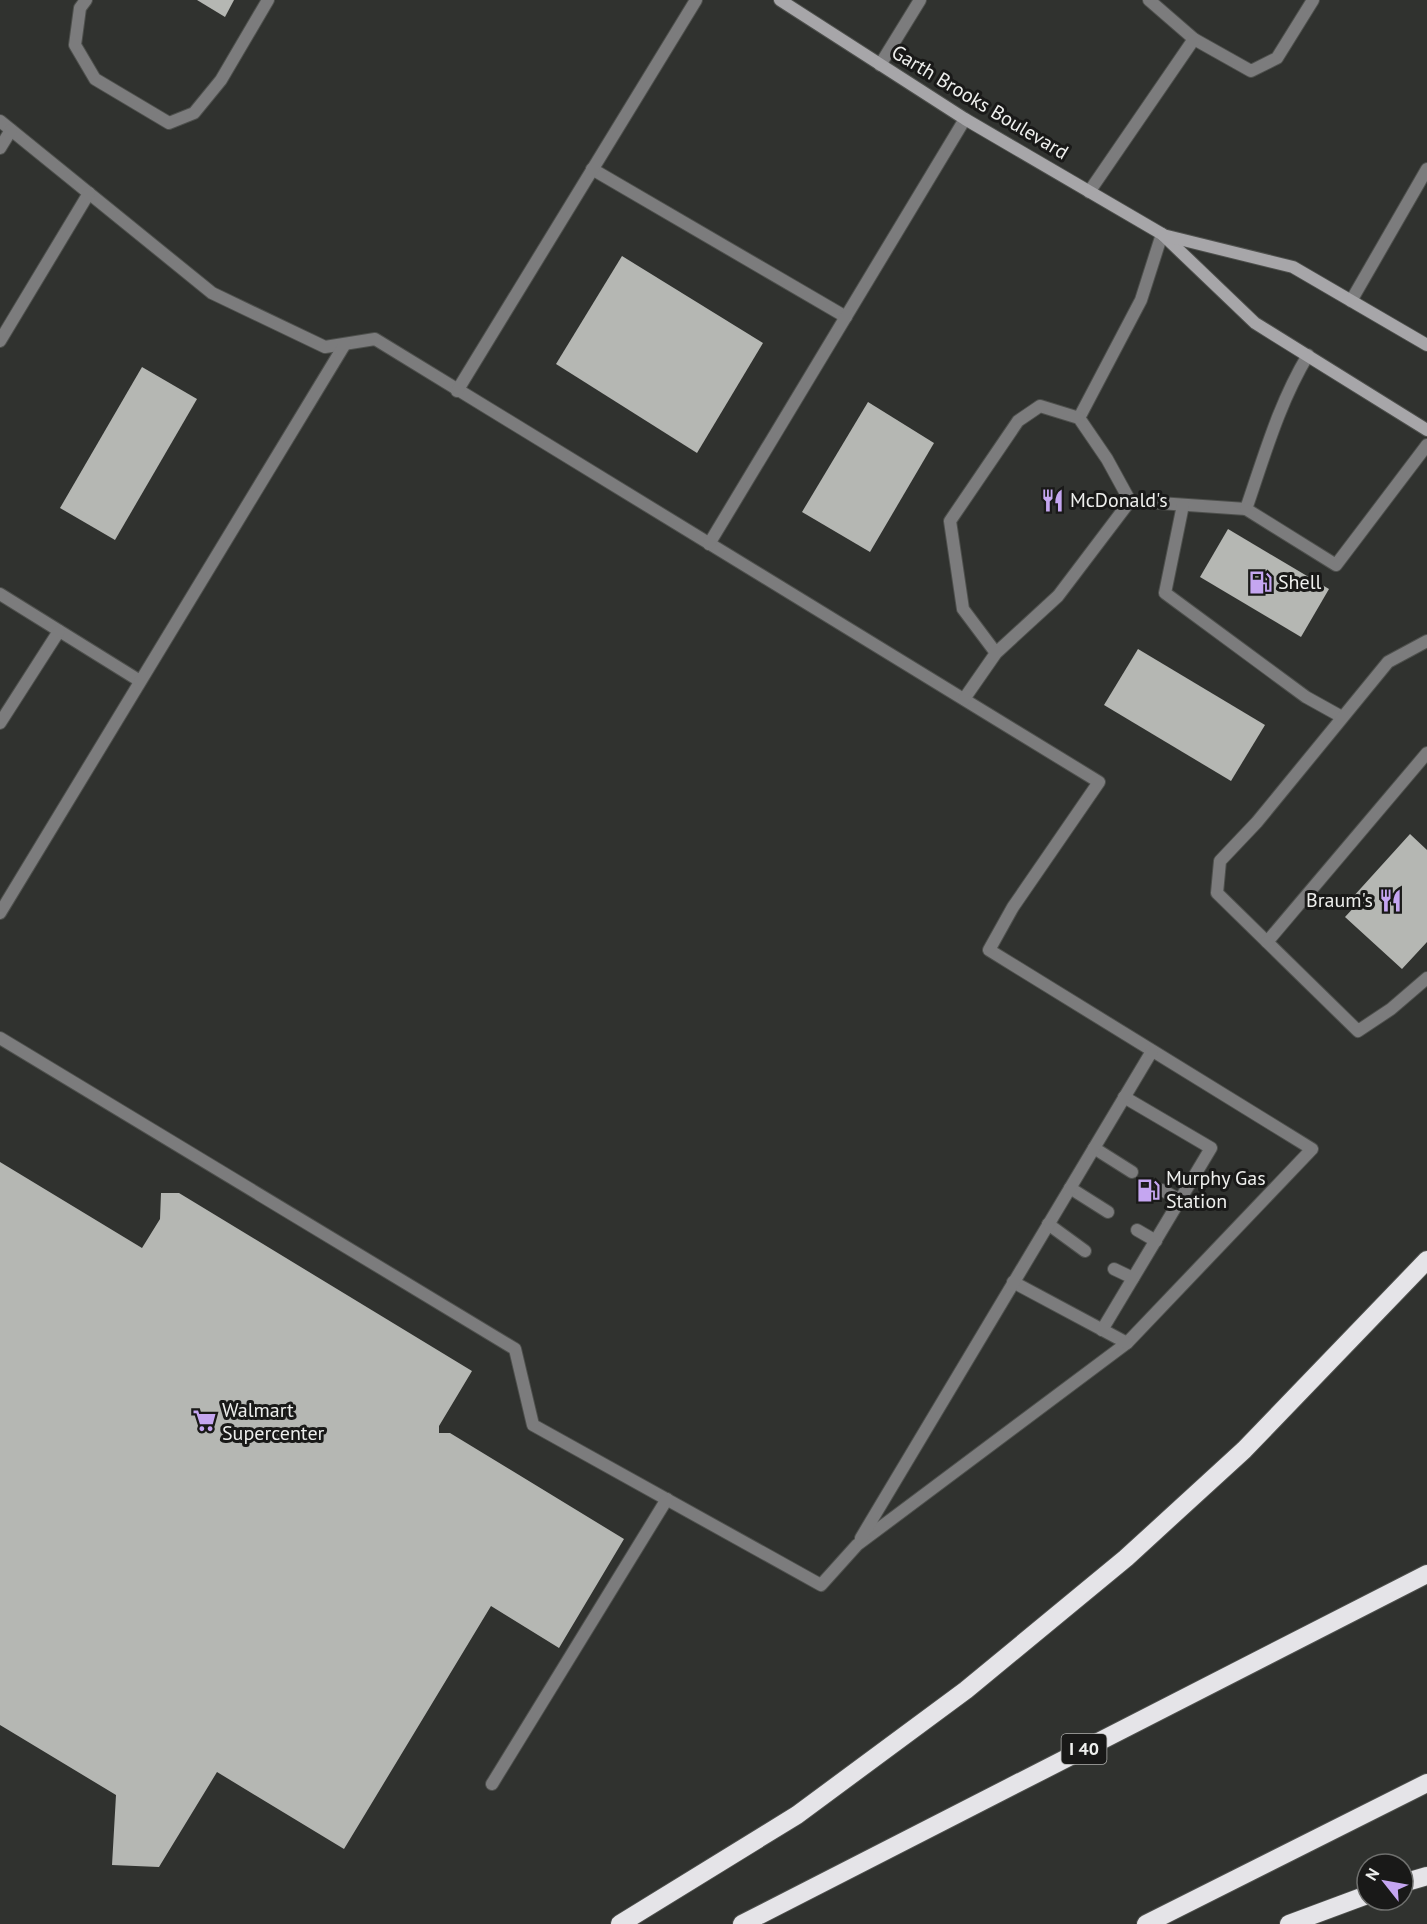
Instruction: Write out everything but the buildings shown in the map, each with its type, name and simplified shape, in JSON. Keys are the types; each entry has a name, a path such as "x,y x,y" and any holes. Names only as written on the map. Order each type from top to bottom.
{"highway":[{"path":"620,1924 797,1815 966,1690 1100,1580 1244,1450 1427,1260"},
{"name":"I 40","path":"742,1924 1427,1574"},
{"path":"1146,1924 1427,1783"},
{"path":"1289,1924 1355,1899"}],"street":[{"name":"Garth Brooks Boulevard","path":"780,0 965,119 1162,234 1255,323 1427,430"},
{"name":"Garth Brooks Boulevard","path":"1162,234 1293,267 1427,345"}],"lane":[{"path":"86,0 80,8 75,45 95,79 169,123 194,113 221,80 267,0"},
{"path":"457,391 696,0"},
{"path":"880,65 920,0"},
{"path":"1149,0 1194,39 1251,71 1277,58 1313,0"},
{"path":"1089,192 1194,39"},
{"path":"709,544 965,119"},
{"path":"0,121 212,293 325,347 375,339 1099,782 1013,907 989,950 1312,1149 1127,1343 857,1545 821,1585 533,1425 515,1349 0,1038"},
{"path":"0,148 11,130"},
{"path":"592,169 846,317"},
{"path":"1351,301 1427,169"},
{"path":"0,341 89,193"},
{"path":"1079,418 1141,300 1162,234"},
{"path":"0,913 345,344"},
{"path":"1246,509 1276,423 1295,376 1308,355"},
{"path":"996,653 963,609 950,521 1018,422 1040,406 1079,418 1107,459 1130,501"},
{"path":"1130,501 1246,509 1336,565 1427,446"},
{"path":"964,699 996,653 1058,596 1130,501"},
{"path":"1183,505 1165,593 1306,698 1342,717"},
{"path":"0,594 140,681"},
{"path":"0,723 59,631"},
{"path":"1427,642 1388,662 1257,822 1221,861 1217,893 1358,1030 1391,1010 1427,978"},
{"path":"1267,942 1427,753"},
{"path":"857,1545 1152,1051"},
{"path":"1102,1330 1211,1148 1124,1097"},
{"path":"1094,1148 1132,1172"},
{"path":"1070,1188 1108,1212"},
{"path":"1162,1190 1180,1200"},
{"path":"1048,1224 1085,1251"},
{"path":"1137,1230 1156,1241"},
{"path":"1114,1269 1133,1278"},
{"path":"1013,1282 1127,1343"},
{"path":"492,1784 667,1499"}],"place":[{"name":"McDonald's","path":"1052,500"},
{"name":"Shell","path":"1260,582"},
{"name":"Braum's","path":"1391,900"},
{"name":"Murphy Gas Station","path":"1148,1190"},
{"name":"Walmart Supercenter","path":"204,1421"}]}
